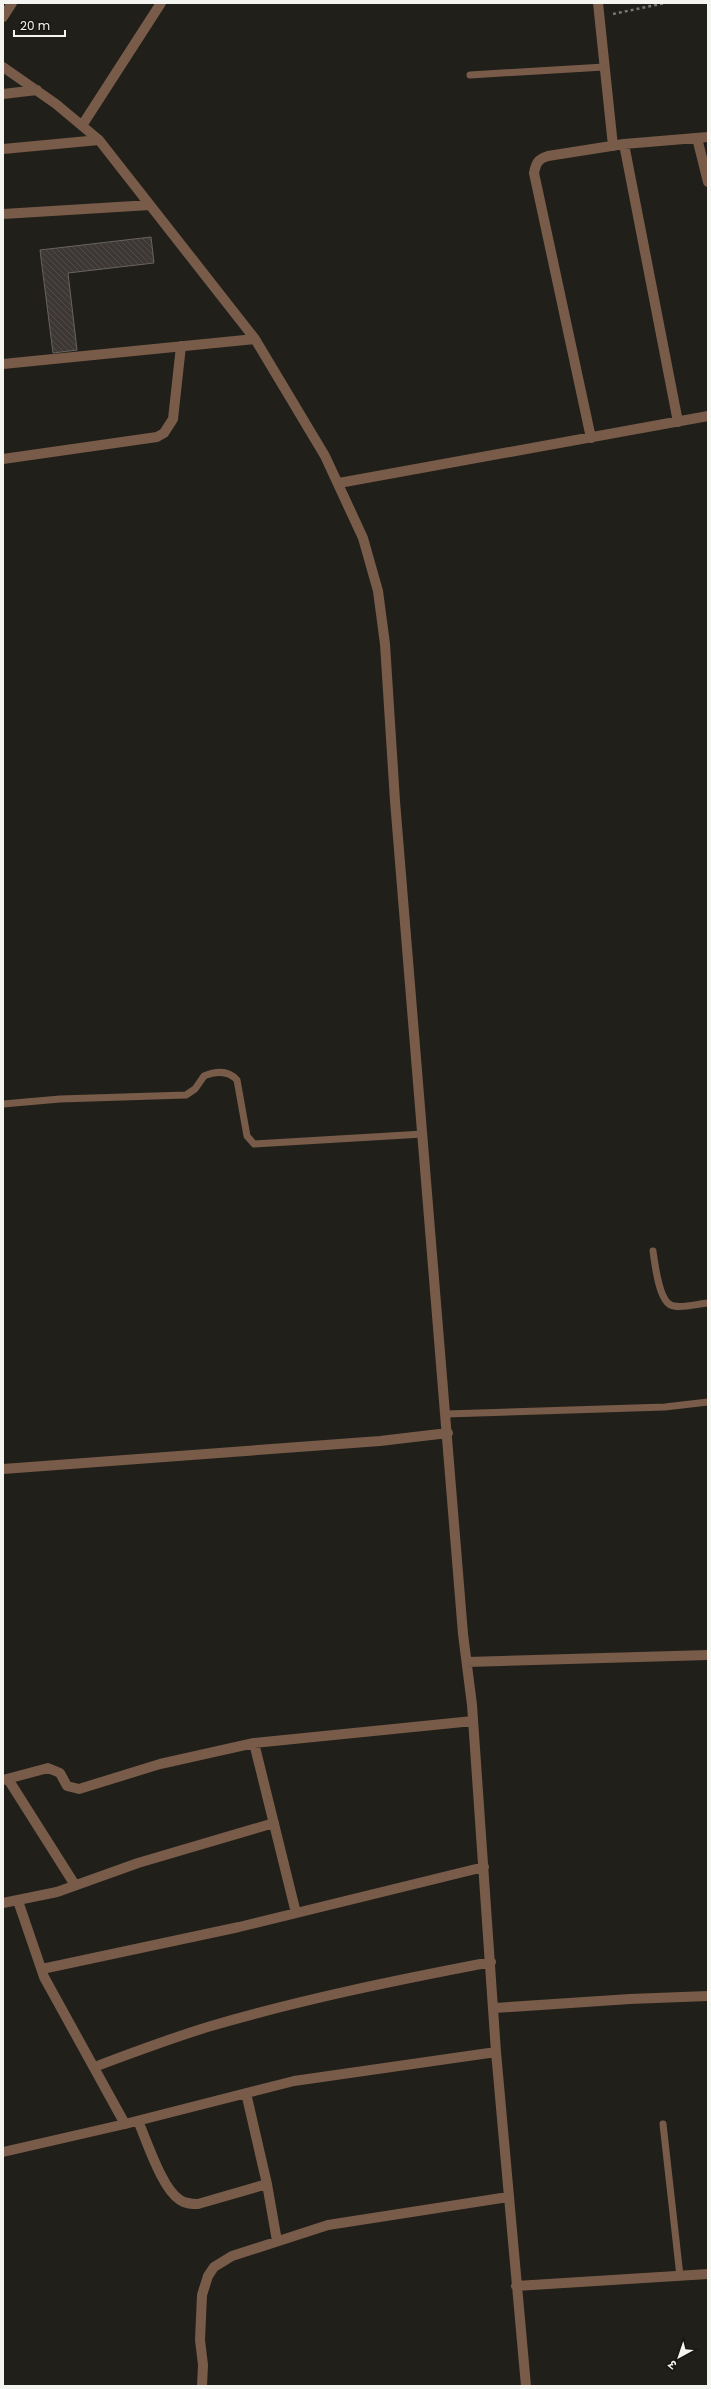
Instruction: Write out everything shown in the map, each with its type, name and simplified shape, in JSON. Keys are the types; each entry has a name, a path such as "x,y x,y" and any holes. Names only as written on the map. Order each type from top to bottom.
{"street":[{"path":"3,17 12,3"},
{"path":"82,124 161,3"},
{"path":"598,3 614,146"},
{"path":"3,67 37,90 82,124 99,140 255,339 340,483 364,538 378,591 385,644 395,801 473,1721 495,2008 496,2052 526,2386"},
{"path":"3,94 37,90"},
{"path":"591,438 534,173 536,164 543,158 624,144 708,137"},
{"path":"697,138 708,182"},
{"path":"3,149 99,140"},
{"path":"624,144 678,422"},
{"path":"3,214 150,205"},
{"path":"3,364 255,339"},
{"path":"3,459 158,437 169,426 173,419 181,346"},
{"path":"340,483 708,416"},
{"path":"3,1469 380,1440 448,1433"},
{"path":"467,1662 708,1655"},
{"path":"75,1885 6,1780 43,1769 54,1769 60,1773 67,1786 79,1789 160,1764 254,1743 473,1721"},
{"path":"254,1743 296,1913"},
{"path":"3,1903 18,1901 75,1885 138,1863 274,1823"},
{"path":"42,1969 296,1913 484,1867"},
{"path":"18,1901 42,1969 125,2124"},
{"path":"94,2067 210,2026 276,2008 355,1988 491,1962"},
{"path":"495,2008 630,1999 708,1996"},
{"path":"3,2152 138,2121 246,2093 324,2076 496,2052"},
{"path":"246,2093 267,2184 277,2241"},
{"path":"138,2121 166,2184 173,2194 183,2202 198,2204 267,2184"},
{"path":"202,2386 203,2377 200,2318 202,2295 208,2276 220,2261 299,2232 340,2222 508,2197"},
{"path":"516,2286 708,2274"}],"lane":[{"path":"470,75 604,67"},
{"path":"3,1104 60,1099 186,1095 195,1089 204,1076 226,1072 232,1074 237,1080 247,1136 254,1144 423,1134"},
{"path":"652,1251 662,1298 668,1304 674,1306 708,1303"},
{"path":"446,1414 665,1407 708,1402"},
{"path":"663,2124 680,2276"}],"path":[{"path":"600,16 665,3"}],"building":[{"path":"151,237 154,263 68,273 77,350 53,353 40,250"}]}
